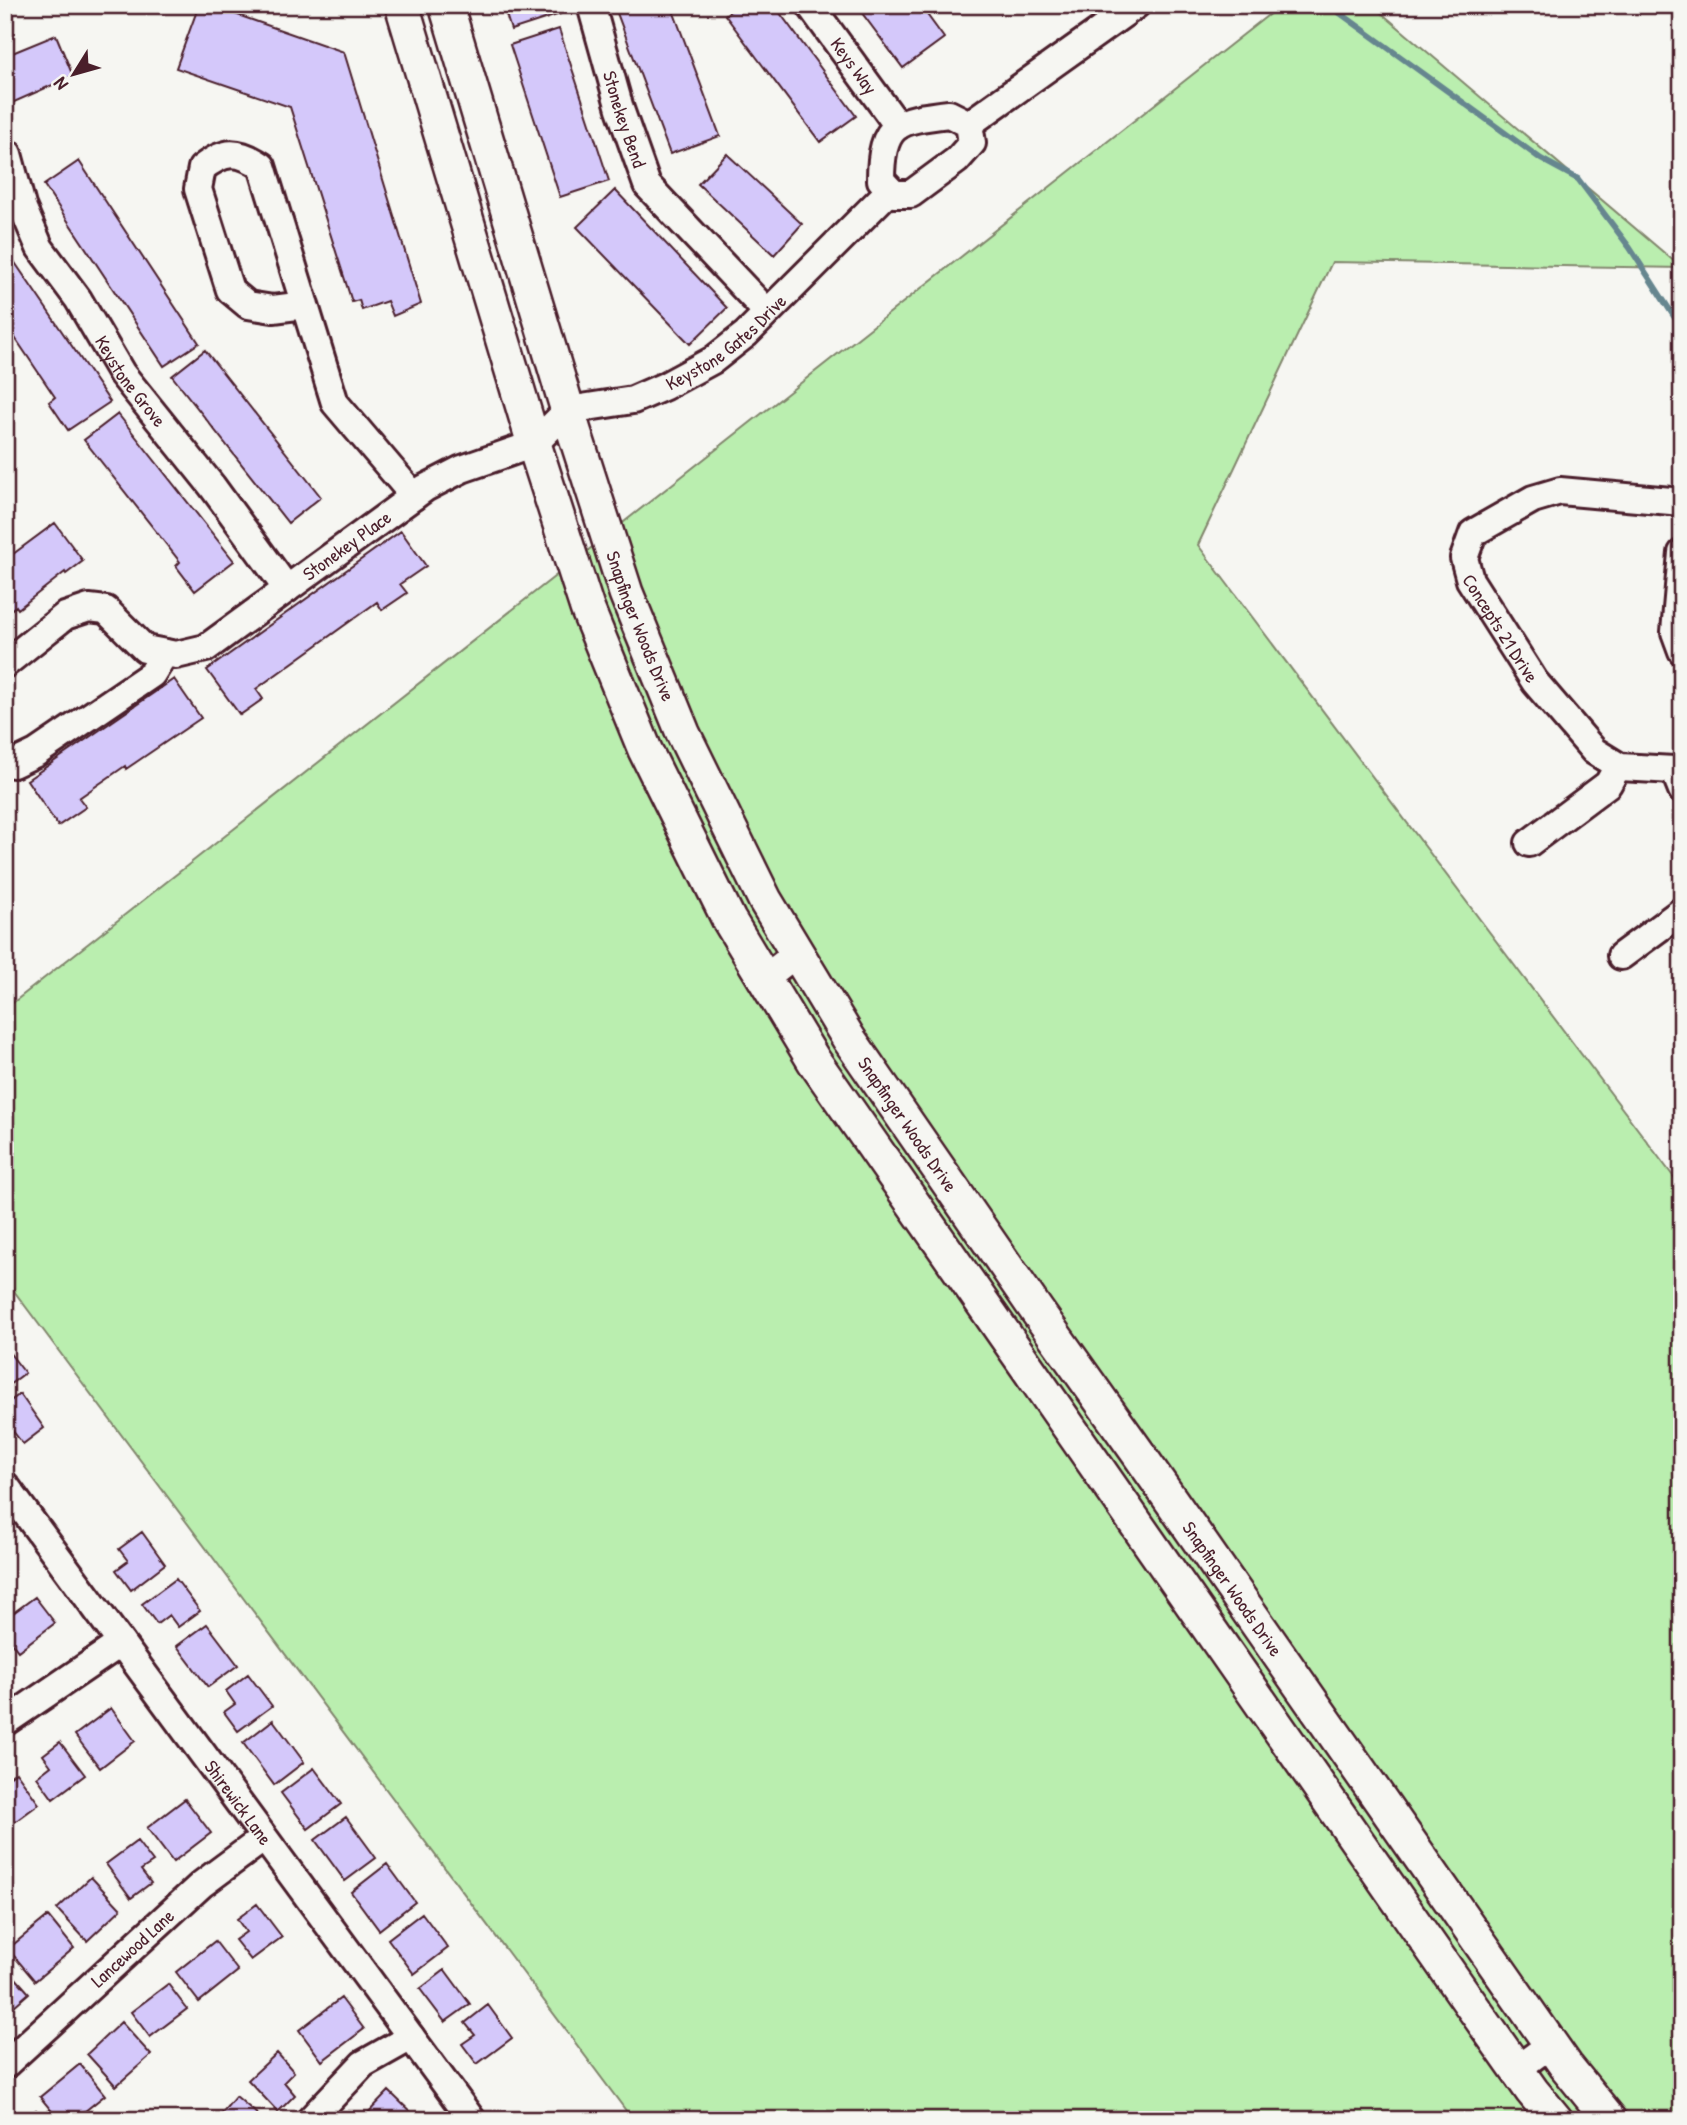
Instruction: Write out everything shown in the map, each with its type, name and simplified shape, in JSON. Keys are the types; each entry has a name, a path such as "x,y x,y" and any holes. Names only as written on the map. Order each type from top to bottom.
{"main road":[{"path":"402,5 534,444 587,608 645,750 729,920 814,1061 995,1324 1517,2069 1556,2120"},
{"name":"Snapfinger Woods Drive","path":"446,5 568,411 626,593 683,733 765,900 849,1038 1037,1311 1551,2044 1610,2120"}],"street":[{"name":"Stonekey Bend","path":"591,5 620,109 647,185 767,312"},
{"name":"Keys Way","path":"810,5 898,126"},
{"path":"969,124 1136,5"},
{"path":"950,114 969,124 972,143 957,160 911,194 894,194 881,180 881,158 891,131 898,126 911,118 950,114"},
{"name":"Keystone Grove","path":"6,155 22,206 40,248 78,299 122,374 212,486 287,589"},
{"path":"304,305 273,309 248,305 230,290 198,189 202,168 218,155 245,155 262,166 335,403 414,496"},
{"name":"Keystone Gates Drive","path":"568,411 634,400 713,360 746,334 890,190"},
{"path":"534,444 568,411"},
{"name":"Stonekey Place","path":"165,653 176,655 206,648 414,496 462,468 534,444"},
{"name":"Concepts 21 Drive","path":"1618,766 1594,751 1535,682 1470,580 1464,558 1474,533 1532,499 1560,491 1682,502"},
{"path":"1682,552 1675,632 1682,651"},
{"path":"5,664 65,616 89,608 106,610 145,649 165,653 152,674 36,752 13,764 5,760"},
{"path":"1529,843 1608,784 1618,766 1679,774"},
{"path":"1621,956 1682,911"},
{"path":"764,979 797,953"},
{"name":"Shirewick Lane","path":"5,1485 472,2120"},
{"path":"5,1722 121,1643"},
{"name":"Lancewood Lane","path":"5,2065 202,1884 264,1838"},
{"path":"310,2120 363,2064 411,2037"},
{"path":"1517,2069 1551,2044"}],"green space":[{"path":"1281,5 1372,5 1682,268 1332,262 1198,545 1682,1188 1682,2120 633,2120 5,1279 5,1009"}],"building":[{"path":"199,5 209,5 344,52 421,304 393,316 387,301 362,310 359,300 352,302 290,107 176,68"},
{"path":"503,5 557,5 560,14 511,30"},
{"path":"614,5 671,5 720,136 670,154"},
{"path":"738,5 774,5 856,116 820,142 725,15"},
{"path":"856,5 920,5 944,38 903,68"},
{"path":"559,29 609,181 560,197 510,45"},
{"path":"56,35 73,76 5,106 5,56"},
{"path":"727,154 802,224 774,255 698,184"},
{"path":"79,161 199,343 164,366 44,185"},
{"path":"615,190 727,308 690,344 577,227"},
{"path":"5,248 110,402 68,430 49,402 55,397 5,323"},
{"path":"205,350 321,497 288,523 172,376"},
{"path":"118,414 234,561 195,591 176,566 180,562 84,440"},
{"path":"55,523 83,561 18,609 16,606 5,614 5,560"},
{"path":"401,531 426,566 400,584 407,593 382,610 377,602 256,689 263,699 240,715 207,670"},
{"path":"174,679 201,718 79,798 86,807 58,826 27,780"},
{"path":"5,878 12,887 5,893"},
{"path":"5,1347 25,1373 5,1388"},
{"path":"20,1394 44,1428 23,1444 5,1421 5,1405"},
{"path":"142,1532 165,1564 131,1590 116,1570 128,1561 119,1549"},
{"path":"176,1579 200,1611 178,1627 169,1615 157,1624 142,1604"},
{"path":"35,1597 55,1623 18,1651 5,1634 5,1619"},
{"path":"207,1624 238,1665 208,1687 177,1646"},
{"path":"5,1664 12,1674 5,1679"},
{"path":"248,1674 272,1706 238,1731 224,1712 235,1704 226,1691"},
{"path":"111,1708 135,1741 100,1768 75,1735"},
{"path":"273,1720 304,1762 274,1785 243,1743"},
{"path":"60,1742 85,1775 53,1799 37,1777 51,1766 43,1755"},
{"path":"314,1768 341,1804 308,1829 281,1793"},
{"path":"16,1772 39,1804 5,1829 5,1780"},
{"path":"185,1799 211,1833 173,1862 147,1828"},
{"path":"346,1817 376,1858 345,1881 315,1840"},
{"path":"137,1841 153,1862 141,1870 151,1883 131,1898 106,1864"},
{"path":"387,1864 415,1902 379,1930 351,1892"},
{"path":"91,1877 121,1909 87,1941 57,1909"},
{"path":"257,1904 282,1937 251,1960 235,1940 246,1932 237,1919"},
{"path":"422,1913 448,1948 414,1974 388,1939"},
{"path":"48,1916 74,1948 35,1981 8,1949"},
{"path":"215,1941 238,1971 199,2002 176,1972"},
{"path":"5,1966 29,1993 5,2014"},
{"path":"445,1970 470,2004 445,2022 420,1989"},
{"path":"168,1984 187,2009 150,2037 131,2012"},
{"path":"341,1998 364,2029 322,2061 299,2030"},
{"path":"488,2005 512,2038 477,2064 462,2044 475,2035 465,2023"},
{"path":"121,2022 151,2055 116,2086 87,2054"},
{"path":"277,2053 294,2072 284,2082 295,2095 278,2112 248,2080"},
{"path":"80,2064 105,2095 74,2120 59,2120 40,2097"},
{"path":"389,2091 419,2120 361,2120"},
{"path":"236,2096 264,2120 216,2120"},
{"path":"36,2110 43,2120 23,2120"}],"waterway":[{"path":"1329,5 1541,159 1578,179 1630,248 1682,329"}]}
